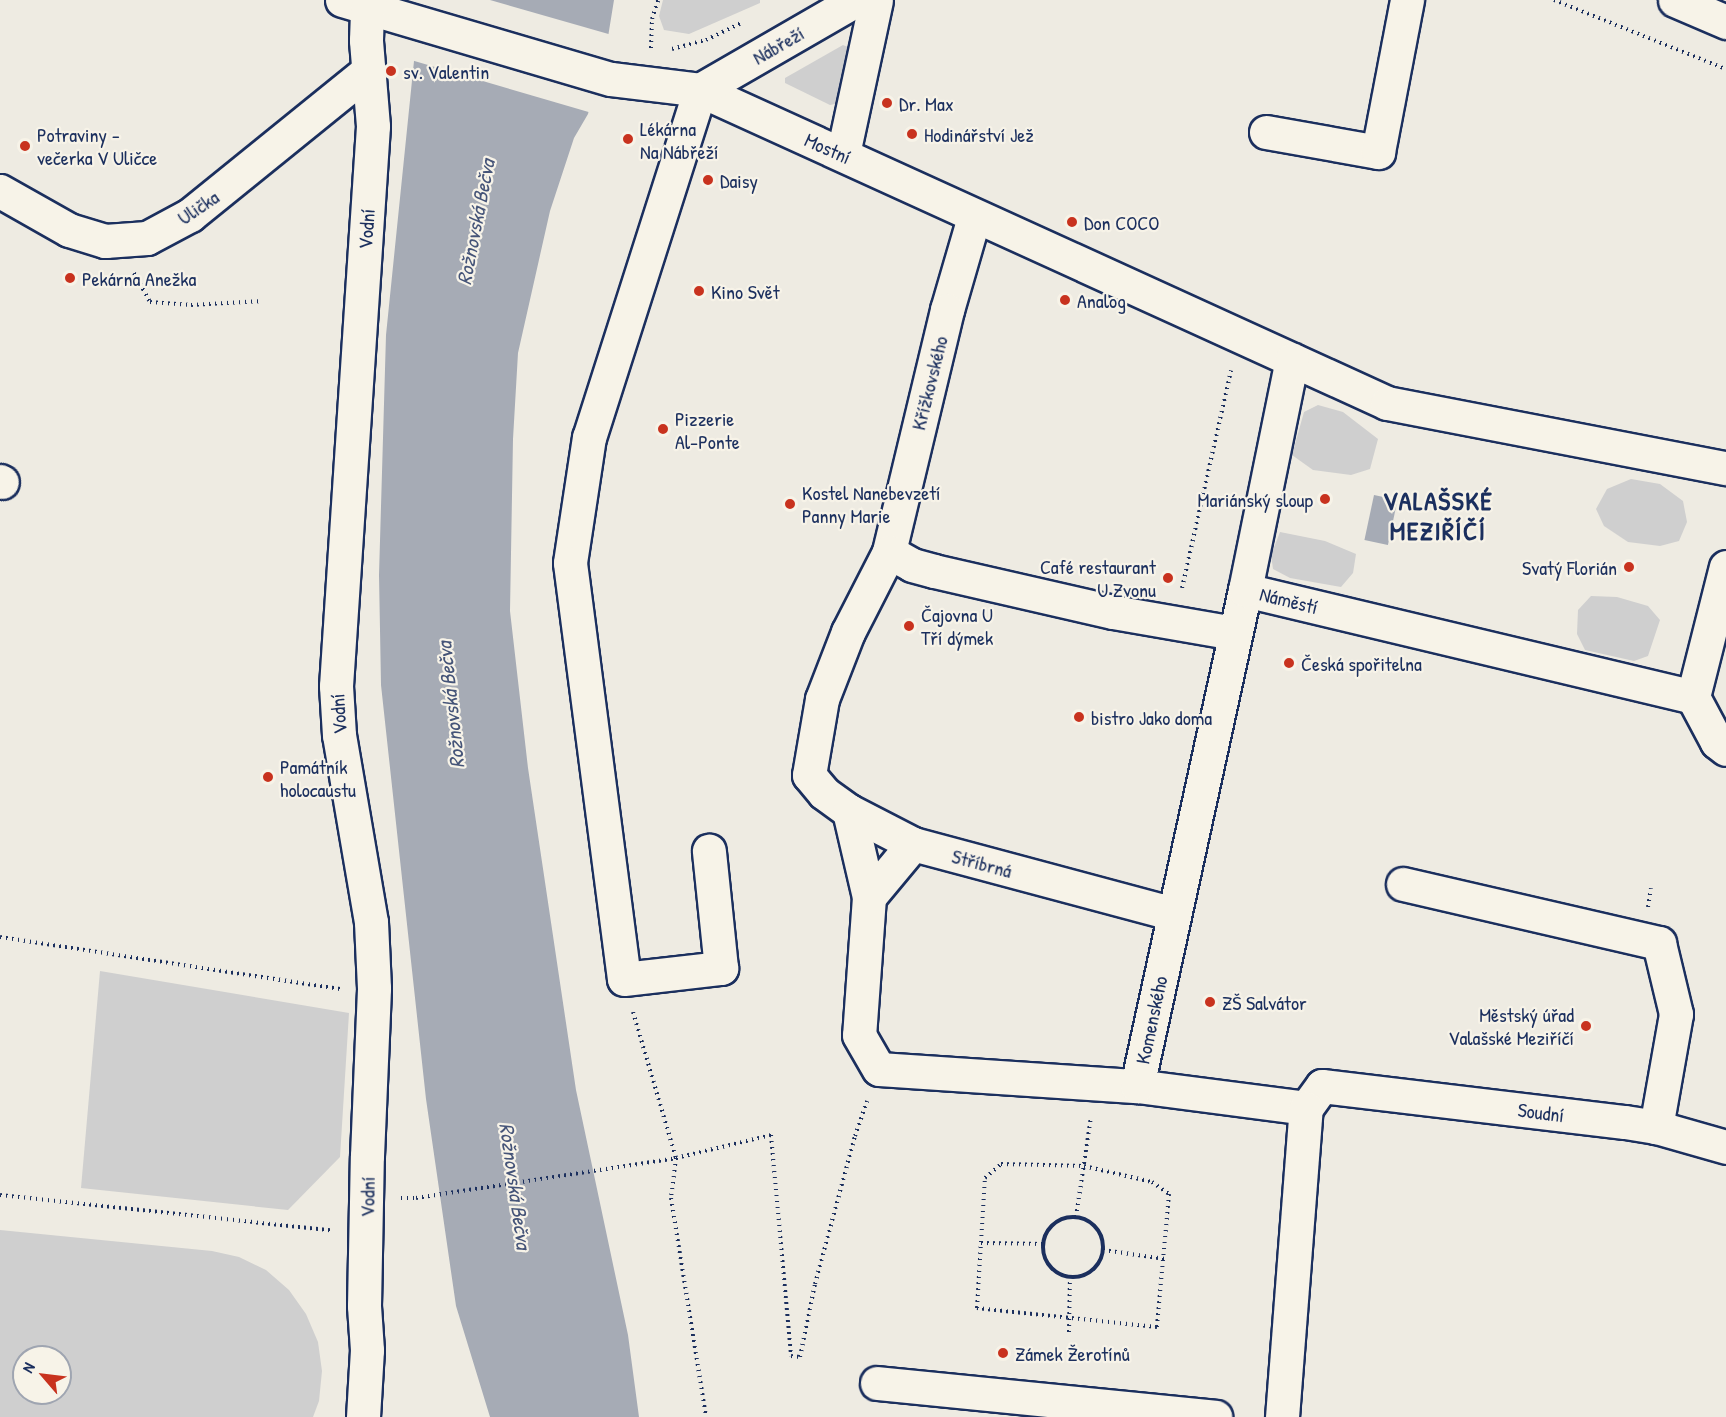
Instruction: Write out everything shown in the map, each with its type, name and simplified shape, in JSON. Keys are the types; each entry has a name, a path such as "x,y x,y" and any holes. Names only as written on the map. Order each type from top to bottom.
{"street":[{"name":"Nábřeží","path":"700,90 856,0"},
{"path":"843,154 876,0"},
{"path":"1266,132 1378,152 1407,0"},
{"path":"1675,0 1726,21"},
{"name":"Mostní","path":"359,3 409,21 611,79 700,90 843,154 974,217 1125,281 1292,360"},
{"name":"Vodní","path":"359,3 369,70 373,126 337,646 336,698 339,735 367,894 374,988 364,1306 367,1350 363,1417"},
{"name":"Ulička","path":"0,191 69,230 105,241 147,238 190,215 369,70"},
{"path":"700,90 589,437 570,563 624,979 722,968 709,851"},
{"name":"Křížkovského","path":"809,775 822,699 848,632 889,552 946,310 974,217"},
{"path":"1292,360 1387,403 1726,468"},
{"name":"Náměstí","path":"1292,360 1245,590 1693,697"},
{"path":"889,552 912,565 934,571 1113,612 1234,633"},
{"path":"1726,567 1693,697 1717,742 1726,749"},
{"name":"Komenského","path":"1245,590 1137,1086 1306,1108"},
{"name":"Stříbrná","path":"809,775 824,793 849,811 913,844 1174,914"},
{"path":"849,811 869,897 859,1035 879,1070 1137,1086"},
{"path":"869,897 913,844"},
{"path":"1403,884 1659,944 1676,1014 1656,1127"},
{"name":"Soudní","path":"1306,1108 1322,1086 1656,1127 1726,1147"},
{"path":"1282,1417 1306,1108"},
{"path":"877,1383 1215,1417"}],"path":[{"path":"651,52 652,19 658,0"},
{"path":"1554,0 1726,69"},
{"path":"676,49 706,40 745,21"},
{"path":"117,240 150,302 191,305 263,301"},
{"path":"1175,622 1232,366"},
{"path":"1648,908 1651,888"},
{"path":"0,937 316,987 355,990 374,988"},
{"path":"624,979 676,1158 671,1198 706,1417"},
{"path":"416,1198 676,1158 771,1135 791,1356 800,1357 815,1284 852,1148 879,1070"},
{"path":"1076,1217 1096,1083"},
{"path":"1001,1164 1084,1166 1152,1182 1169,1194 1158,1327 977,1308 985,1179 1001,1164"},
{"path":"0,1195 366,1233"},
{"path":"1076,1217 1096,1228 1102,1239 1103,1250 1100,1262 1092,1271 1082,1276 1070,1277 1058,1274 1049,1267 1044,1256 1043,1244 1054,1224 1064,1218 1076,1217"},
{"path":"981,1243 1043,1244"},
{"path":"1103,1250 1165,1259"},
{"path":"1069,1332 1070,1277"}],"shaded area":[{"path":"663,0 760,0 760,3 689,34 664,30 659,16"},
{"path":"843,45 850,48 840,99 835,104 830,105 785,83 785,78"},
{"path":"1318,405 1343,412 1378,439 1370,469 1351,475 1313,470 1292,455 1304,412"},
{"path":"1631,479 1660,484 1683,501 1687,522 1679,541 1660,546 1628,542 1604,526 1596,509 1607,489"},
{"path":"1280,532 1325,541 1356,554 1353,573 1341,587 1290,578 1273,569 1271,555"},
{"path":"1591,596 1617,597 1648,606 1660,620 1648,656 1634,661 1585,650 1577,634 1578,610"},
{"path":"100,971 349,1013 340,1157 288,1210 81,1188"},
{"path":"0,1230 212,1251 239,1257 266,1270 289,1290 306,1314 318,1342 322,1371 319,1401 313,1417 0,1417"}],"water":[{"name":"Rožnovská Bečva","path":"437,0 614,0 608,37 588,114 574,138 550,211 518,353 513,439 510,611 528,768 576,1090 628,1335 639,1417 490,1417 456,1306 426,1099 381,685 379,575 386,335 414,61"},
{"path":"1374,495 1397,500 1388,545 1364,540"}],"pier":[{"path":"434,0 490,0 612,35 592,113 411,60"}],"place":[{"name":"sv. Valentin","path":"391,71"},
{"name":"Dr. Max","path":"887,103"},
{"name":"Hodinářství Jež","path":"912,134"},
{"name":"Lékárna Na Nábřeží","path":"628,139"},
{"name":"Potraviny - večerka V Uličce","path":"25,146"},
{"name":"Daisy","path":"708,180"},
{"name":"Don COCO","path":"1072,222"},
{"name":"Pekárna Anežka","path":"70,278"},
{"name":"Kino Svět","path":"699,291"},
{"name":"Analog","path":"1065,300"},
{"name":"Pizzerie Al-Ponte","path":"663,429"},
{"name":"Mariánský sloup","path":"1325,499"},
{"name":"Kostel Nanebevzetí Panny Marie","path":"790,504"},
{"name":"Svatý Florián","path":"1629,567"},
{"name":"Café restaurant U Zvonu","path":"1168,578"},
{"name":"Čajovna U Tří dýmek","path":"909,626"},
{"name":"Česká spořitelna","path":"1289,663"},
{"name":"bistro Jako doma","path":"1079,717"},
{"name":"Památník holocaustu","path":"268,777"},
{"name":"ZŠ Salvátor","path":"1210,1002"},
{"name":"Městský úřad Valašské Meziříčí","path":"1586,1026"},
{"name":"Zámek Žerotínů","path":"1003,1353"}],"district":[{"name":"VALAŠSKÉ MEZIŘÍČÍ","path":"1438,516"}]}
